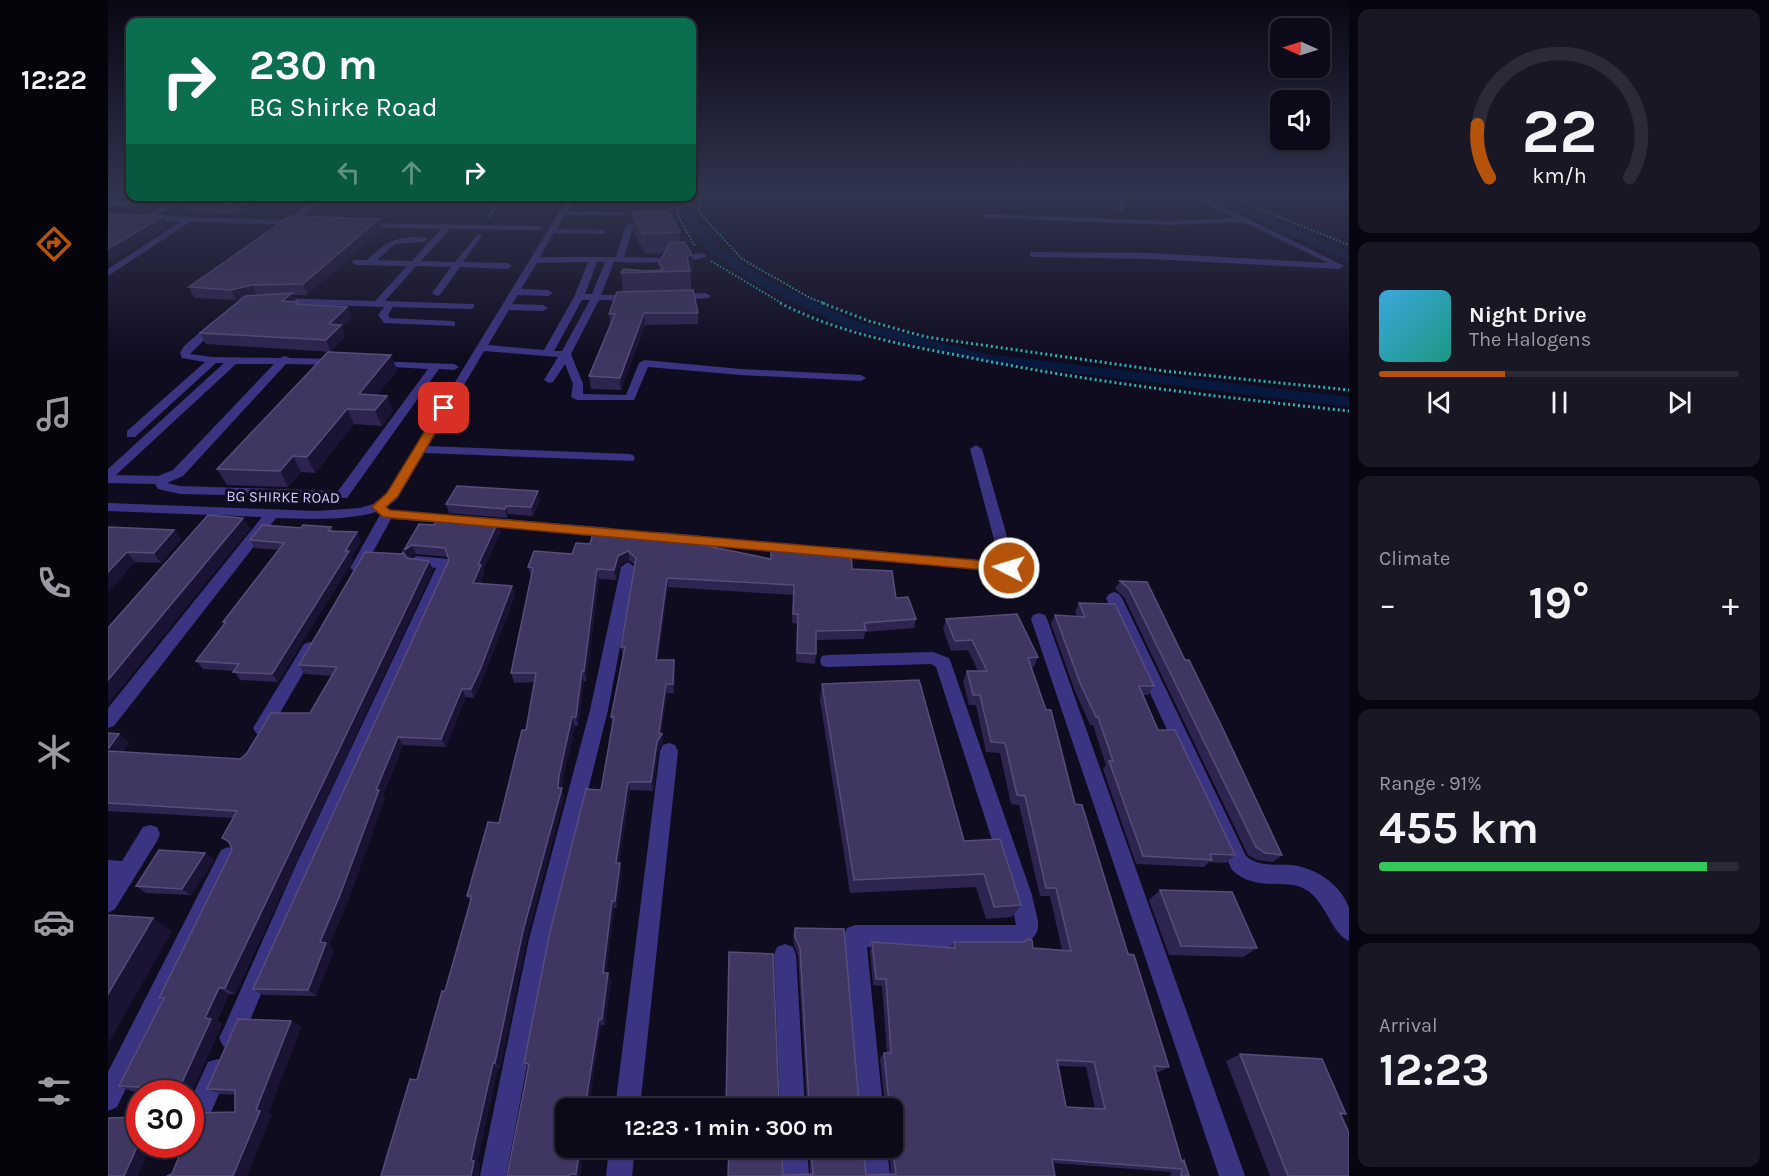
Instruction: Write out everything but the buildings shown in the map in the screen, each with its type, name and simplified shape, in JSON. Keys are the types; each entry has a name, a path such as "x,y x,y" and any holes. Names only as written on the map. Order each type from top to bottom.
{"street":[{"path":"108,273 144,249"},
{"path":"369,262 383,249"},
{"path":"378,303 427,249"},
{"path":"437,293 468,249"},
{"path":"348,584 382,511 544,249"},
{"path":"549,380 567,355 598,298 620,249"},
{"path":"1033,254 1151,256 1340,266 1305,249"},
{"path":"536,260 667,260 703,256"},
{"path":"549,353 579,297 594,259"},
{"path":"662,269 667,260"},
{"path":"356,262 508,266"},
{"path":"516,292 548,292"},
{"path":"663,298 706,296"},
{"path":"579,297 641,298"},
{"path":"260,302 282,300 471,306"},
{"path":"390,304 383,315 387,321 452,324"},
{"path":"506,307 543,308"},
{"path":"223,316 184,353 191,358 213,360 285,359 453,367"},
{"path":"481,348 567,355"},
{"path":"567,355 578,384 577,397 630,398 644,363 741,372 861,378"},
{"path":"108,478 235,359"},
{"path":"108,478 159,480 178,473 285,359"},
{"path":"131,434 213,360"},
{"path":"159,480 163,486 180,490 342,495 436,366"},
{"path":"420,449 629,458"},
{"path":"645,536 1009,568 976,449"},
{"path":"108,519 114,507"},
{"name":"BG SHIRKE ROAD","path":"114,507 315,515 382,511 622,534"},
{"path":"206,525 218,511"},
{"path":"108,721 273,513"},
{"path":"204,1100 303,872 443,568 443,563 416,561"},
{"path":"493,1176 540,939 599,710 628,567"},
{"path":"1114,598 1239,863 1244,869 1256,873 1306,878 1320,887 1333,902 1349,930"},
{"path":"1039,619 1233,1176"},
{"path":"253,744 318,634"},
{"path":"828,661 933,658 943,663 1021,895 1028,930 1018,936 855,936 854,949 869,1098"},
{"path":"628,1098 669,751"},
{"path":"108,902 118,871 150,834"},
{"path":"108,1098 228,857"},
{"path":"785,955 792,1098"},
{"path":"619,1176 621,1158"},
{"path":"795,1158 796,1176"},
{"path":"875,1158 877,1176"}],"path":[{"path":"698,249 703,256 779,302 862,335 1024,370 1237,399 1349,411"},
{"path":"733,249 742,258 810,298 869,321 926,337 1164,371 1349,390"}],"waterway":[{"path":"713,249 762,282 850,324 986,358 1349,402"},
{"path":"1331,249 1349,257"}],"route":[{"path":"444,408 392,496 378,507 387,514 1009,568"}]}
